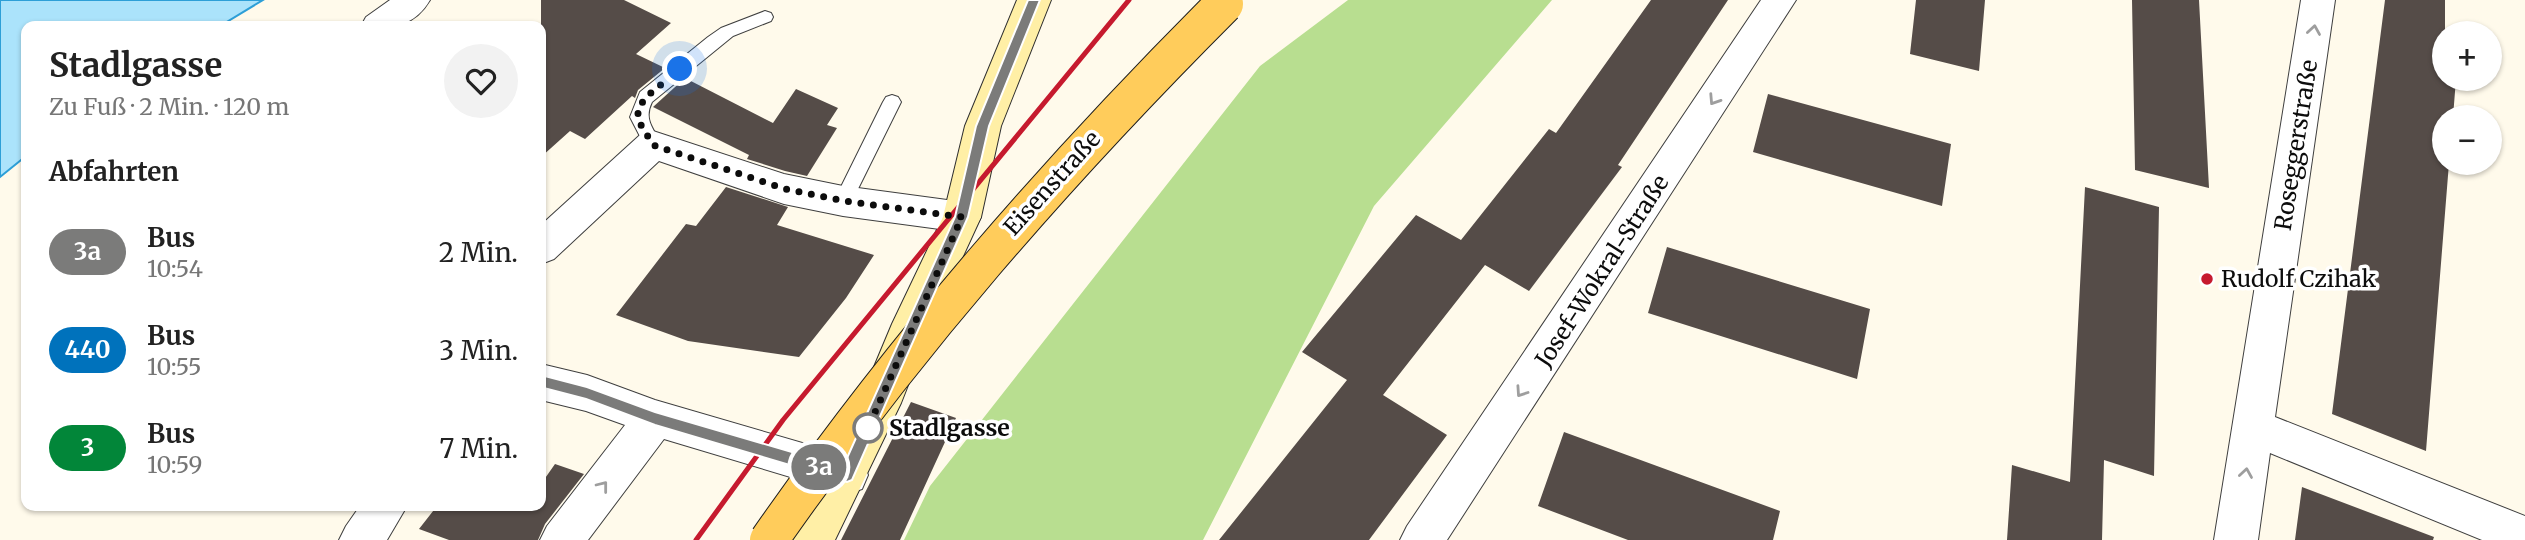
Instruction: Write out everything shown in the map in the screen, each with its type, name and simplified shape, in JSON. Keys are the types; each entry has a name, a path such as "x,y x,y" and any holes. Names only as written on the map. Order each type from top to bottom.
{"main road":[{"name":"Eisenstraße","path":"769,540 860,414 1014,224 1142,85 1224,4"}],"street":[{"path":"385,21 412,0"},
{"path":"813,540 847,475 962,217 983,126 1034,0"},
{"name":"Josef-Wokral-Straße","path":"1422,540 1779,0"},
{"name":"Roseggerstraße","path":"2236,540 2318,0"},
{"path":"546,243 653,145 774,186 844,201 962,217"},
{"path":"546,383 587,393 655,418 847,475"},
{"path":"562,540 655,418"},
{"path":"2253,427 2525,537"},
{"path":"361,540 382,511"}],"lane":[{"path":"653,145 638,120 638,109 646,97 727,32 765,17"},
{"path":"844,201 892,102"}],"green space":[{"path":"1348,0 1552,0 1374,206 1203,540 904,540 930,486 1260,66"}],"water":[{"path":"0,0 263,0 228,21 21,21 21,160 0,177"}],"building":[{"path":"541,0 624,0 671,23 636,54 665,68 638,90 635,98 632,96 585,139 570,131 546,153 546,21 541,21"},
{"path":"1651,0 1728,0 1618,165 1622,167 1529,291 1485,265 1383,395 1447,435 1369,540 1219,540 1347,380 1302,352 1416,215 1461,240 1549,129 1556,133"},
{"path":"1916,0 1985,0 1979,71 1910,54"},
{"path":"2132,0 2199,0 2209,188 2135,170"},
{"path":"2385,0 2445,0 2445,21 2432,21 2432,91 2455,91 2454,105 2432,105 2432,175 2448,175 2426,451 2332,414"},
{"path":"685,78 773,123 796,89 838,108 827,125 837,128 807,176 747,159 749,155 653,107"},
{"path":"1768,94 1951,144 1942,206 1753,152"},
{"path":"726,187 788,207 777,225 874,255 846,298 799,357 688,341 616,315 686,224 696,226"},
{"path":"2085,187 2159,207 2154,476 2104,460 2102,540 2007,540 2012,465 2070,482"},
{"path":"1667,247 1870,309 1857,379 1648,313"},
{"path":"911,402 956,418 900,540 841,540"},
{"path":"1564,432 1780,511 1773,540 1628,540 1538,506"},
{"path":"555,464 584,474 545,524 538,540 449,540 419,529 433,511 546,511 546,477"},
{"path":"2302,487 2434,537 2433,540 2295,540"}],"railway":[{"path":"696,540 783,420 1129,0"}],"bus line":[{"name":"3a","path":"546,383 587,393 655,418 847,475 912,324 962,217 983,126 1034,0"}],"place":[{"name":"Rudolf Czihak","path":"2207,279"},
{"name":"Stadlgasse","path":"868,428"}],"route":[{"path":"680,69 646,97 638,109 638,120 653,145 730,173 785,189 844,201 962,217 912,324 868,428"}]}
